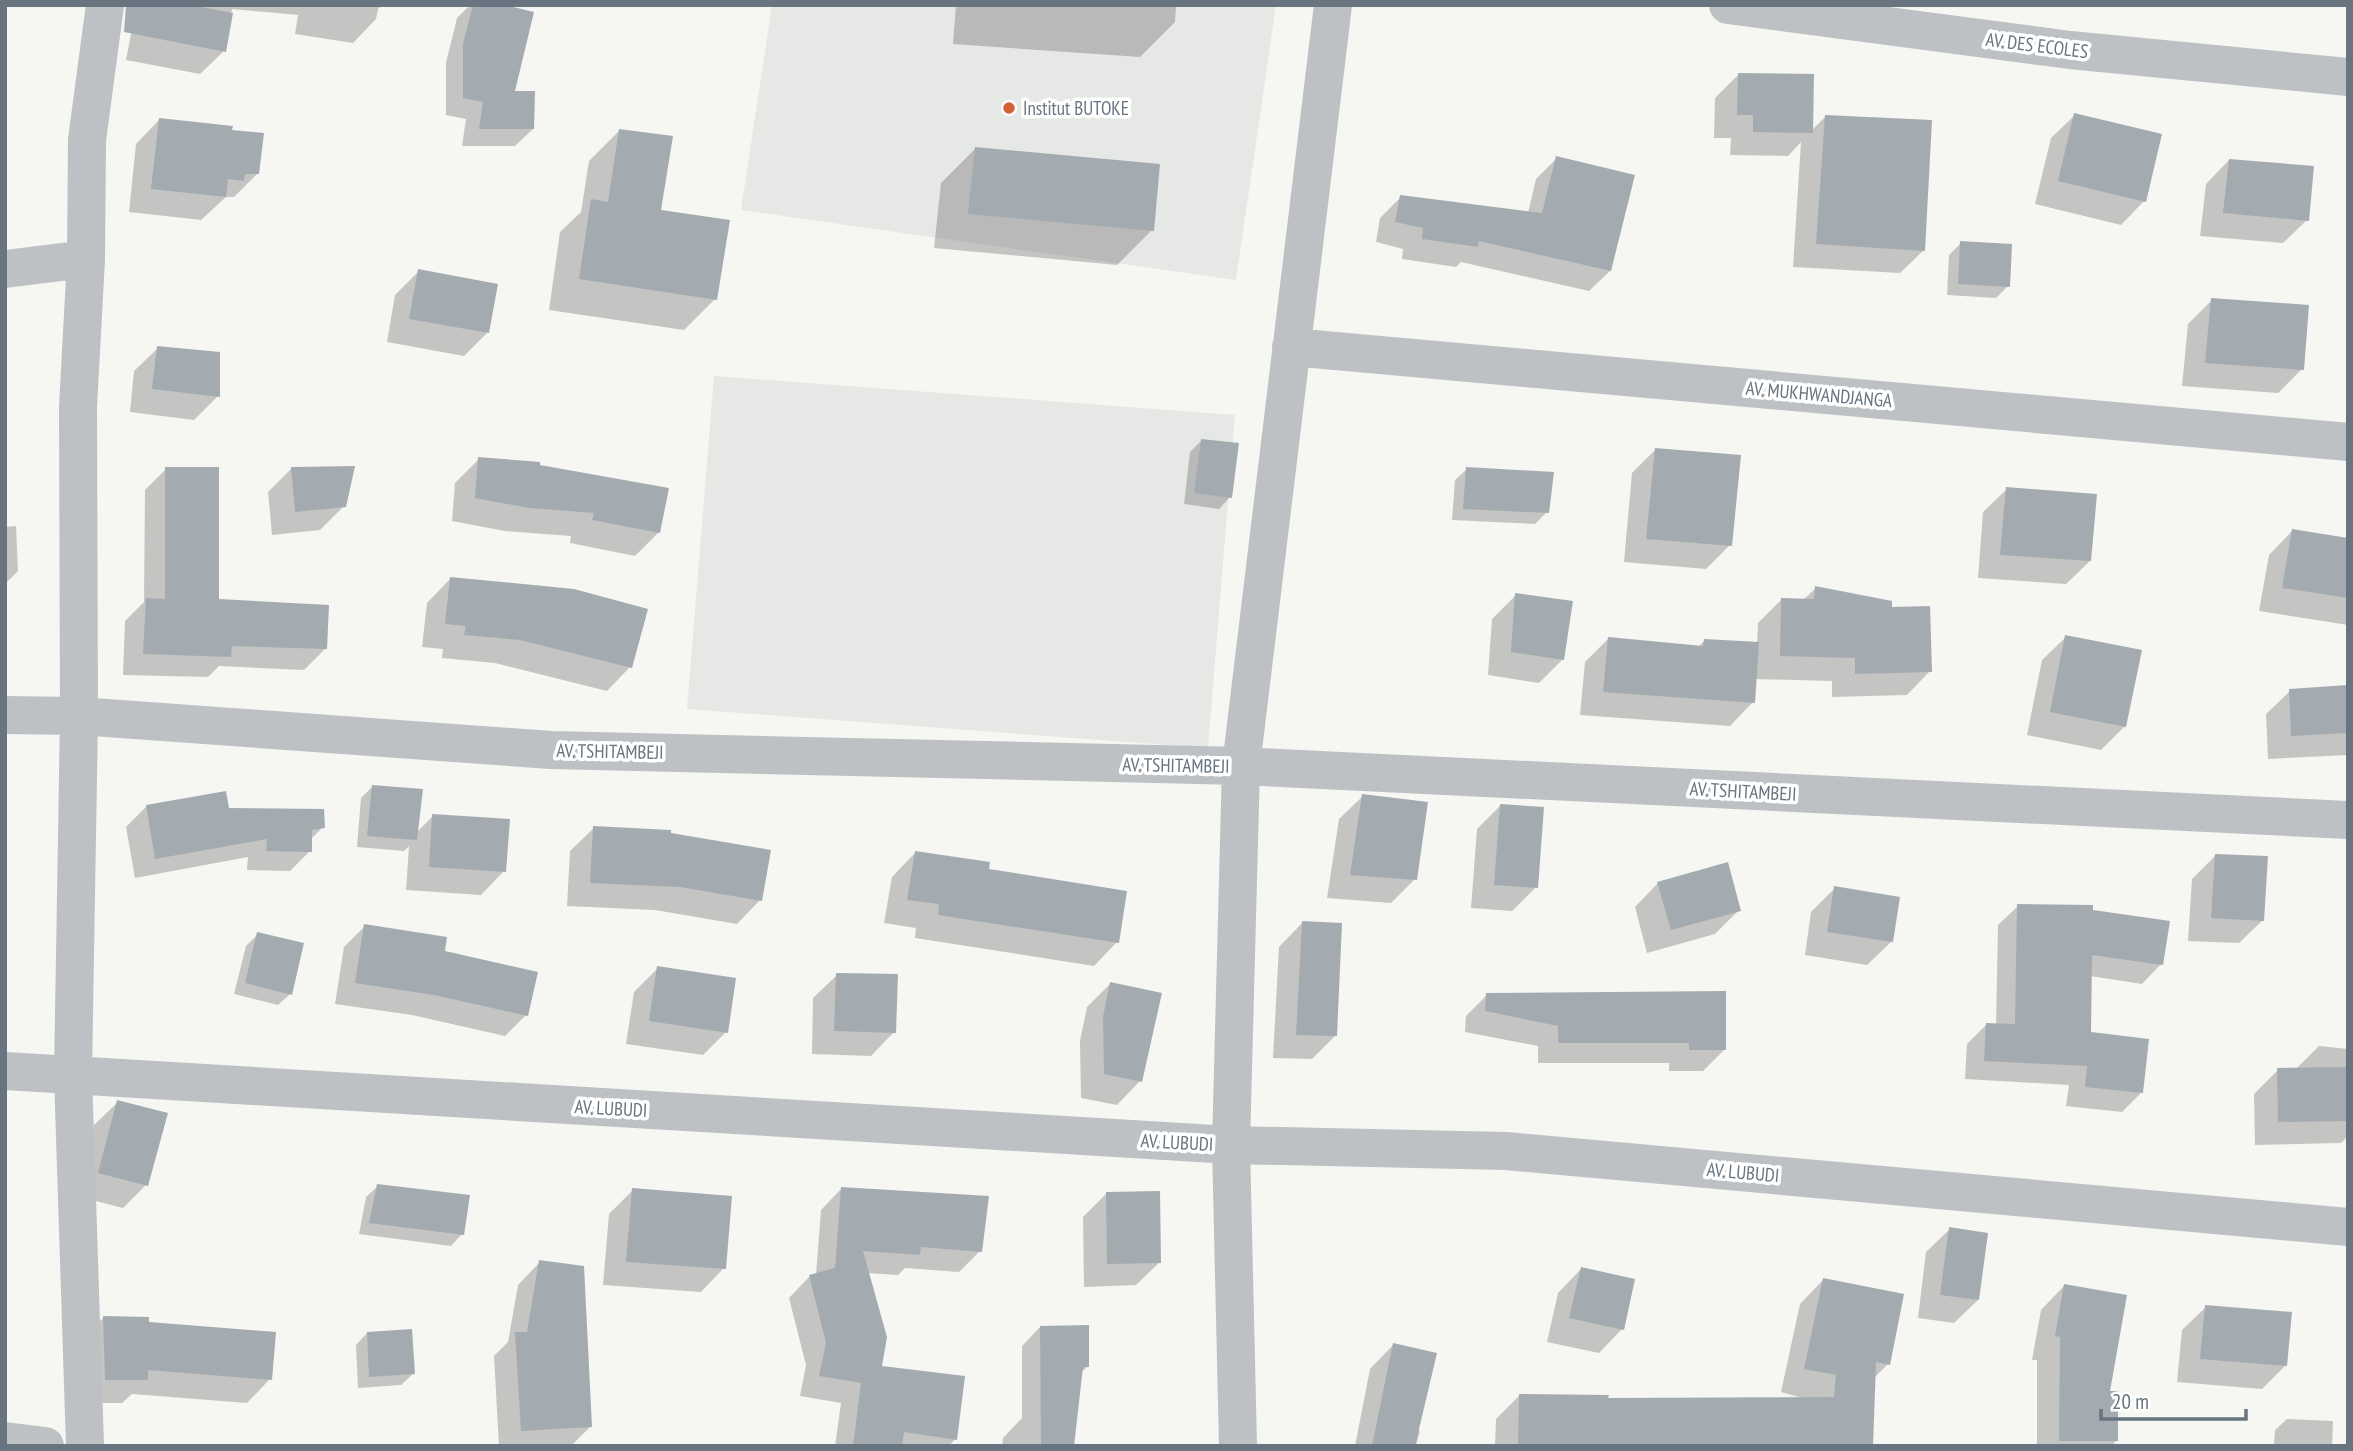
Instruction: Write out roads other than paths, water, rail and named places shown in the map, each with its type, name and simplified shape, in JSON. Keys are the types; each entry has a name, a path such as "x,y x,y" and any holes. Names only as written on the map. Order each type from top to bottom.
{"street":[{"path":"85,1446 74,1075 79,716 78,407 86,258 87,140 105,5"},
{"path":"1238,1446 1231,1145 1241,766 1333,5"},
{"name":"AV. DES ECOLES","path":"1728,5 2070,50 2348,77"},
{"path":"5,270 86,258"},
{"name":"AV. MUKHWANDJANGA","path":"1291,347 2348,442"},
{"name":"AV. TSHITAMBEJI","path":"5,715 79,716 551,750 1241,766 2348,820"},
{"name":"AV. LUBUDI","path":"5,1071 1231,1145 1506,1151 2348,1227"},
{"path":"5,1441 45,1446"}],"place":[{"name":"Institut BUTOKE","path":"1009,108"}]}
